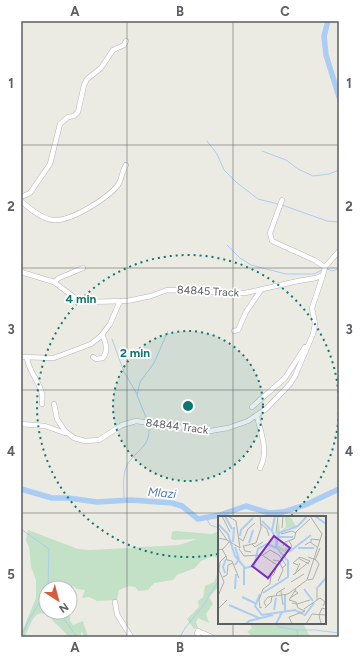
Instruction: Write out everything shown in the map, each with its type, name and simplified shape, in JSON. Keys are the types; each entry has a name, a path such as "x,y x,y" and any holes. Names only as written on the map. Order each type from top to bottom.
{"street":[{"path":"21,197 28,195 33,190 50,164 60,124 68,117 74,116 78,112 84,85 87,79 101,68 113,50 124,44 126,41"},
{"path":"21,201 38,214 56,220 77,213 96,203 113,190 119,183 126,165"},
{"path":"282,200 271,229 271,238 276,243 314,260 325,268"},
{"path":"323,275 325,268 339,251"},
{"path":"54,282 59,278 83,268"},
{"name":"84845 Track","path":"21,272 54,282 78,301 120,301 140,298 168,290 217,290 240,293 261,290 316,278 323,275"},
{"name":"84844 Track","path":"21,424 45,426 85,441 99,440 122,426 136,421 203,431 217,430 238,424 257,416 266,409 290,384 315,328 312,308 323,275"},
{"path":"234,331 238,330 243,316 261,290"},
{"path":"21,357 54,358 91,344 102,335 114,318 120,301"},
{"path":"93,357 96,359 102,358 105,354 105,341 102,335"},
{"path":"252,407 280,383 309,342"},
{"path":"27,358 29,370 34,374 35,380 42,392 42,404"},
{"path":"54,404 60,425 69,435"},
{"path":"257,416 264,446 264,457 260,468"},
{"path":"115,602 117,614 131,637"},
{"path":"199,637 198,631 212,637"}],"green space":[{"path":"28,530 78,549 90,550 179,545 197,539 174,540 171,539 172,532 212,534 218,531 218,558 213,556 201,561 195,568 177,575 173,580 154,583 148,590 138,591 135,587 129,586 119,590 117,600 97,601 89,597 82,598 85,590 78,589 78,580 38,580 38,614 30,624 25,637 21,637 21,631 36,598 36,580 31,567 29,547 26,540"},
{"path":"218,572 218,587 209,597 213,604 206,614 209,623 198,618 196,622 198,628 194,629 187,619 199,607 198,601 203,597 205,586 214,582"},
{"path":"52,620 70,620 73,625 83,621 88,637 84,637 82,631 80,637 69,637"},
{"path":"250,624 304,624 310,637 253,637 247,632 252,628"}],"waterway":[{"name":"Mlazi","path":"328,21 324,36 326,55 339,97"},
{"path":"207,141 217,154 224,170 236,182 258,199 278,204"},
{"path":"262,151 286,160 298,169 313,176 329,174 339,170"},
{"path":"282,205 327,221 339,222"},
{"path":"227,245 240,258 251,265 286,274 314,274 322,270"},
{"path":"327,269 332,271 339,269"},
{"path":"147,420 137,395 140,382 154,363 168,331"},
{"path":"112,339 124,372 137,394"},
{"path":"124,500 125,469 146,443 149,425"},
{"name":"Mlazi","path":"21,489 52,498 68,498 97,502 131,500 172,503 182,506 198,519 220,515 246,506 269,513 283,512 305,505 339,489"},
{"path":"206,517 210,525 218,528"},
{"path":"21,529 49,549 48,580"},
{"path":"180,637 185,628 203,606 218,582"},
{"path":"21,637 38,605"},
{"path":"65,620 77,637"},
{"path":"275,624 279,627 297,630 298,637"},
{"path":"297,630 315,630 339,633"}]}
